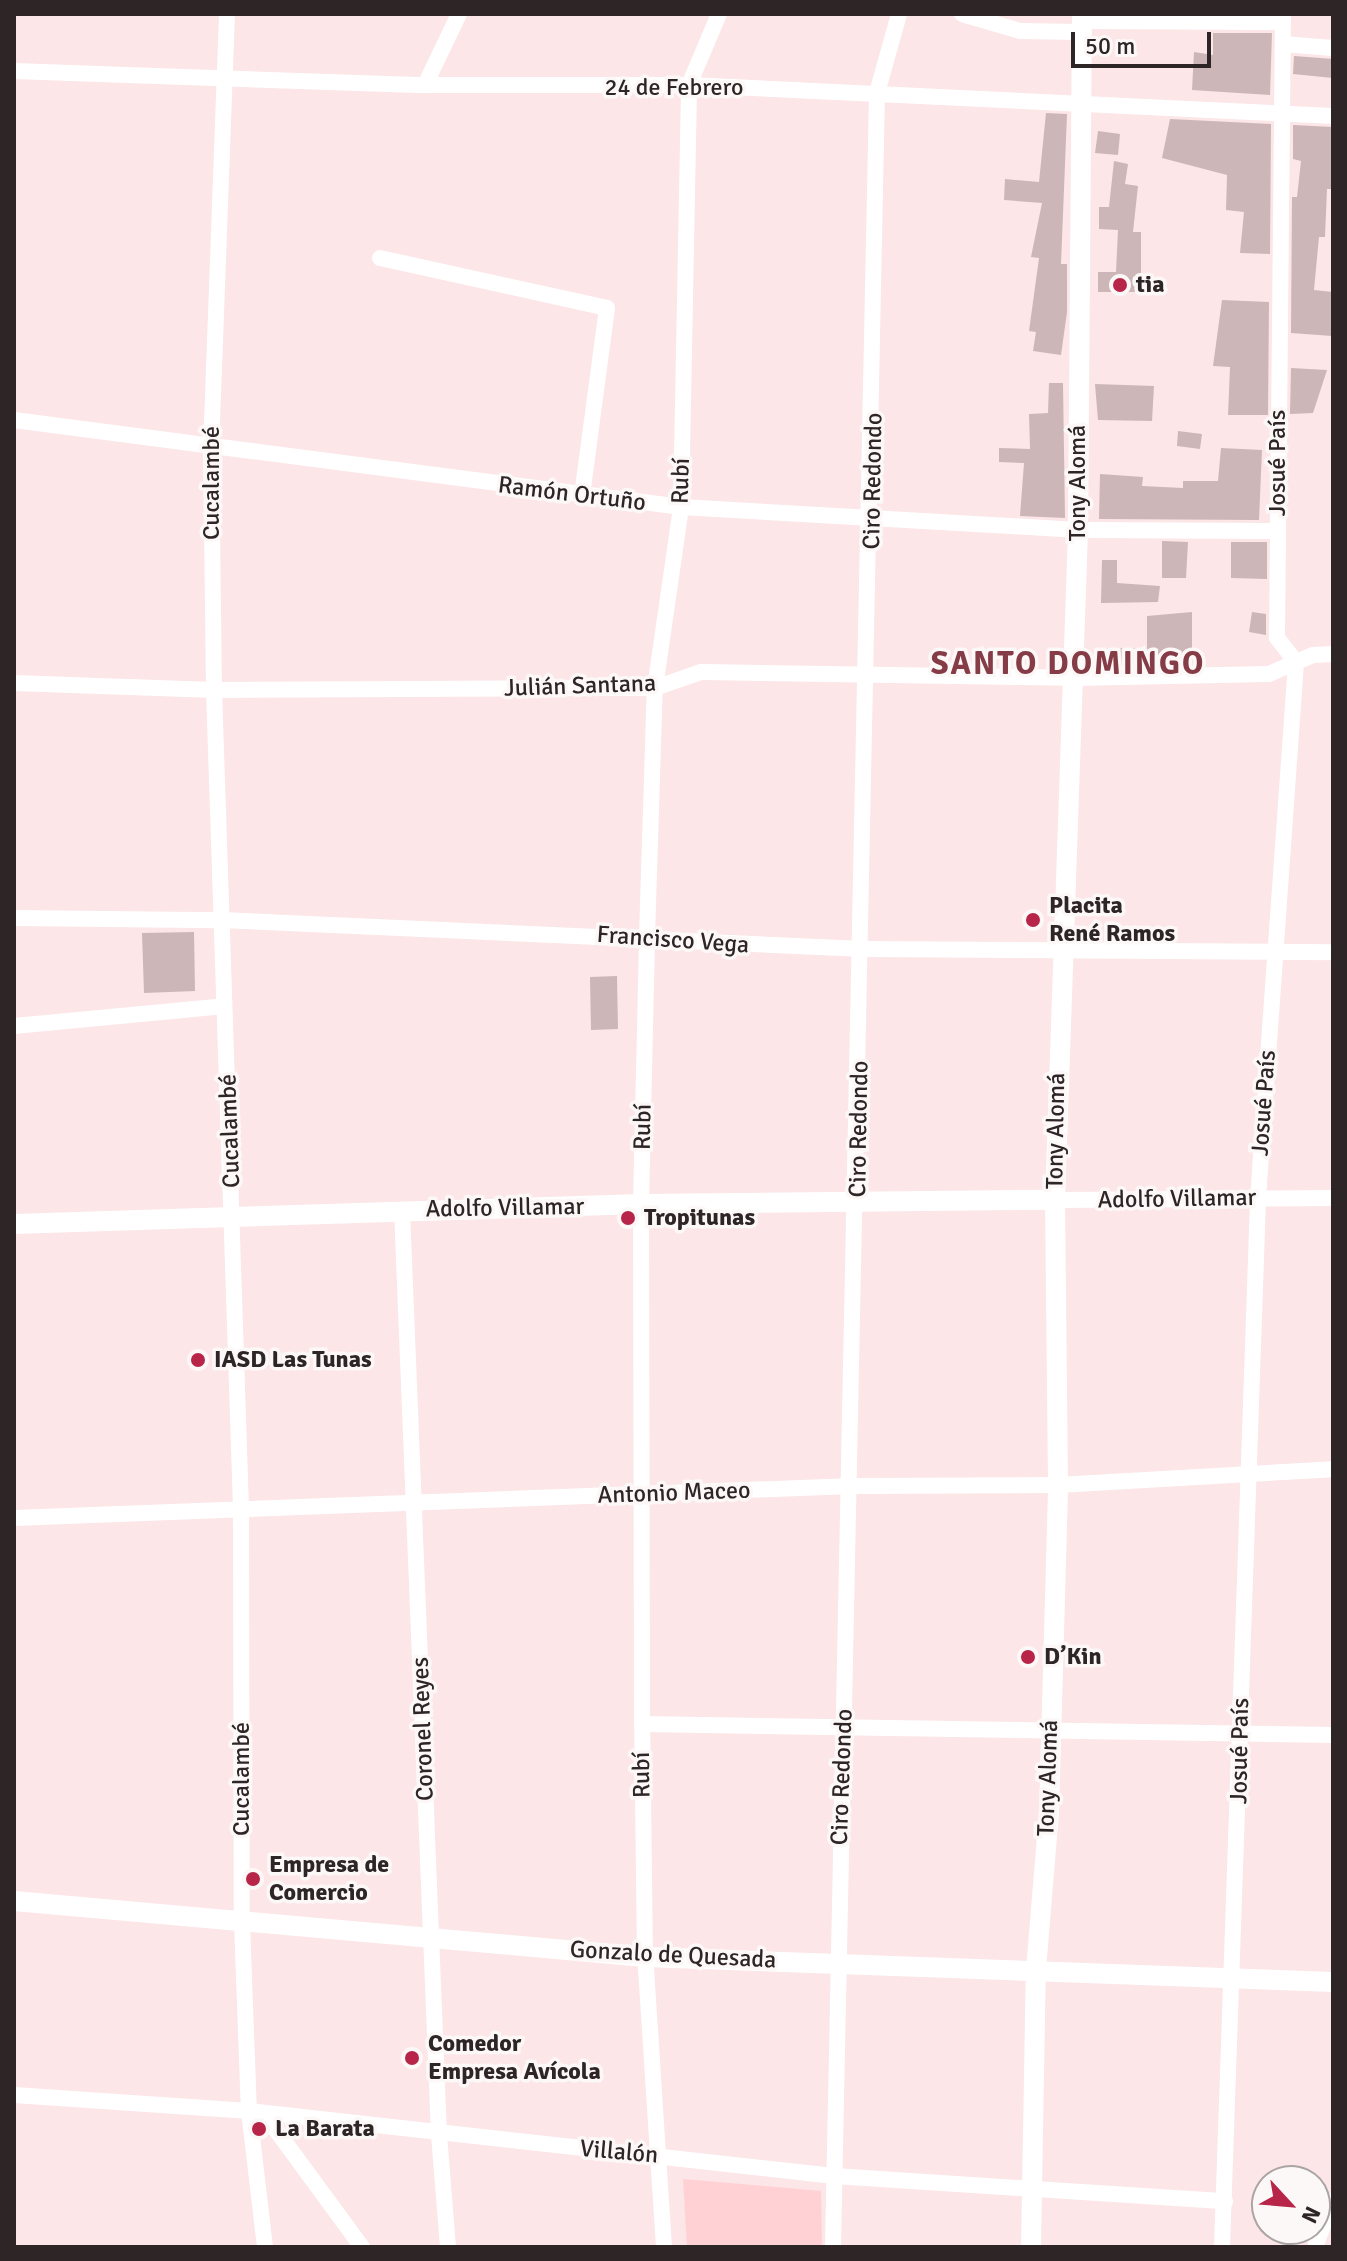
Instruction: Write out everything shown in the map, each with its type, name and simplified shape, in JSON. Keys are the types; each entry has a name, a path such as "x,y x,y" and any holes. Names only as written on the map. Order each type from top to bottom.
{"street":[{"name":"Cucalambé","path":"227,14 211,445 214,690 241,1507 242,1923 265,2247"},
{"path":"425,85 459,14"},
{"name":"Rubí","path":"664,2247 655,2155 645,1957 641,1204 647,936 655,688 681,507 689,85 719,14"},
{"name":"Ciro Redondo","path":"833,2247 837,1962 858,1200 872,519 877,93 899,14"},
{"path":"962,14 1020,31 1081,22 1283,18"},
{"name":"Josué País","path":"1222,2247 1235,1978 1258,1198 1296,662 1277,638 1283,18"},
{"name":"Tony Alomá","path":"1031,2247 1036,1970 1049,1813 1058,1485 1055,1200 1061,950 1078,530 1078,103 1081,22"},
{"path":"1283,44 1333,48"},
{"name":"24 de Febrero","path":"14,71 425,85 689,85 1280,110 1333,116"},
{"path":"380,258 607,308 582,496"},
{"name":"Ramón Ortuño","path":"14,420 681,507 1078,530 1277,531"},
{"name":"Julián Santana","path":"14,683 214,690 655,688 701,672 1073,678 1269,674 1296,662 1333,654"},
{"name":"Francisco Vega","path":"14,918 222,920 647,936 667,942 863,949 1333,952"},
{"path":"14,1026 224,1006"},
{"name":"Adolfo Villamar","path":"14,1224 641,1204 1333,1198"},
{"name":"Coronel Reyes","path":"402,1210 439,2135 448,2247"},
{"name":"Antonio Maceo","path":"14,1518 851,1486 1058,1485 1333,1469"},
{"path":"642,1724 1049,1733 1333,1735"},
{"name":"Gonzalo de Quesada","path":"14,1901 645,1957 1333,1982"},
{"name":"Villalón","path":"14,2095 257,2113 834,2176 1225,2201"},
{"path":"257,2113 362,2247"},
{"path":"1315,2247 1333,2200"}],"shaded area":[{"path":"683,2179 821,2191 822,2247 687,2247"}],"building":[{"path":"1213,33 1272,33 1270,95 1192,90 1194,52 1213,55"},
{"path":"1294,56 1333,59 1333,78 1293,74"},
{"path":"1046,113 1067,114 1061,264 1067,264 1067,312 1061,355 1033,351 1036,332 1029,331 1039,258 1031,257 1042,203 1004,200 1005,179 1039,182"},
{"path":"1170,119 1271,124 1270,254 1240,253 1244,212 1226,210 1227,175 1162,158"},
{"path":"1293,125 1333,127 1333,189 1327,189 1325,237 1319,237 1314,290 1333,292 1332,336 1291,333 1292,197 1297,197 1301,161 1293,159"},
{"path":"1098,131 1120,134 1118,155 1095,153"},
{"path":"1114,161 1128,164 1125,184 1138,186 1133,232 1141,232 1141,292 1098,292 1098,272 1116,272 1118,230 1099,229 1099,207 1109,207"},
{"path":"1222,300 1269,302 1268,415 1228,415 1230,367 1213,366"},
{"path":"1291,368 1327,370 1313,413 1290,414"},
{"path":"1049,383 1063,383 1065,518 1020,516 1024,463 999,462 999,448 1030,449 1029,414 1048,413"},
{"path":"1095,384 1154,386 1152,421 1098,420"},
{"path":"1178,431 1202,434 1200,449 1177,446"},
{"path":"1221,448 1262,450 1259,520 1099,519 1100,474 1143,477 1142,486 1183,488 1183,481 1218,481"},
{"path":"1162,541 1188,542 1186,578 1162,578"},
{"path":"1231,542 1267,542 1267,579 1231,578"},
{"path":"1102,560 1117,560 1117,583 1160,586 1158,602 1101,603"},
{"path":"1192,612 1192,665 1101,666 1100,648 1147,648 1147,616"},
{"path":"1252,612 1266,614 1266,635 1249,632"},
{"path":"194,932 195,991 144,993 142,933"},
{"path":"617,976 618,1029 591,1030 590,977"}],"place":[{"name":"tia","path":"1120,285"},
{"name":"Placita René Ramos","path":"1033,920"},
{"name":"Tropitunas","path":"628,1218"},
{"name":"IASD Las Tunas","path":"198,1360"},
{"name":"D’Kin","path":"1028,1657"},
{"name":"Empresa de Comercio","path":"253,1879"},
{"name":"Comedor Empresa Avícola","path":"412,2058"},
{"name":"La Barata","path":"259,2129"}],"district":[{"name":"SANTO DOMINGO","path":"1068,664"}]}
